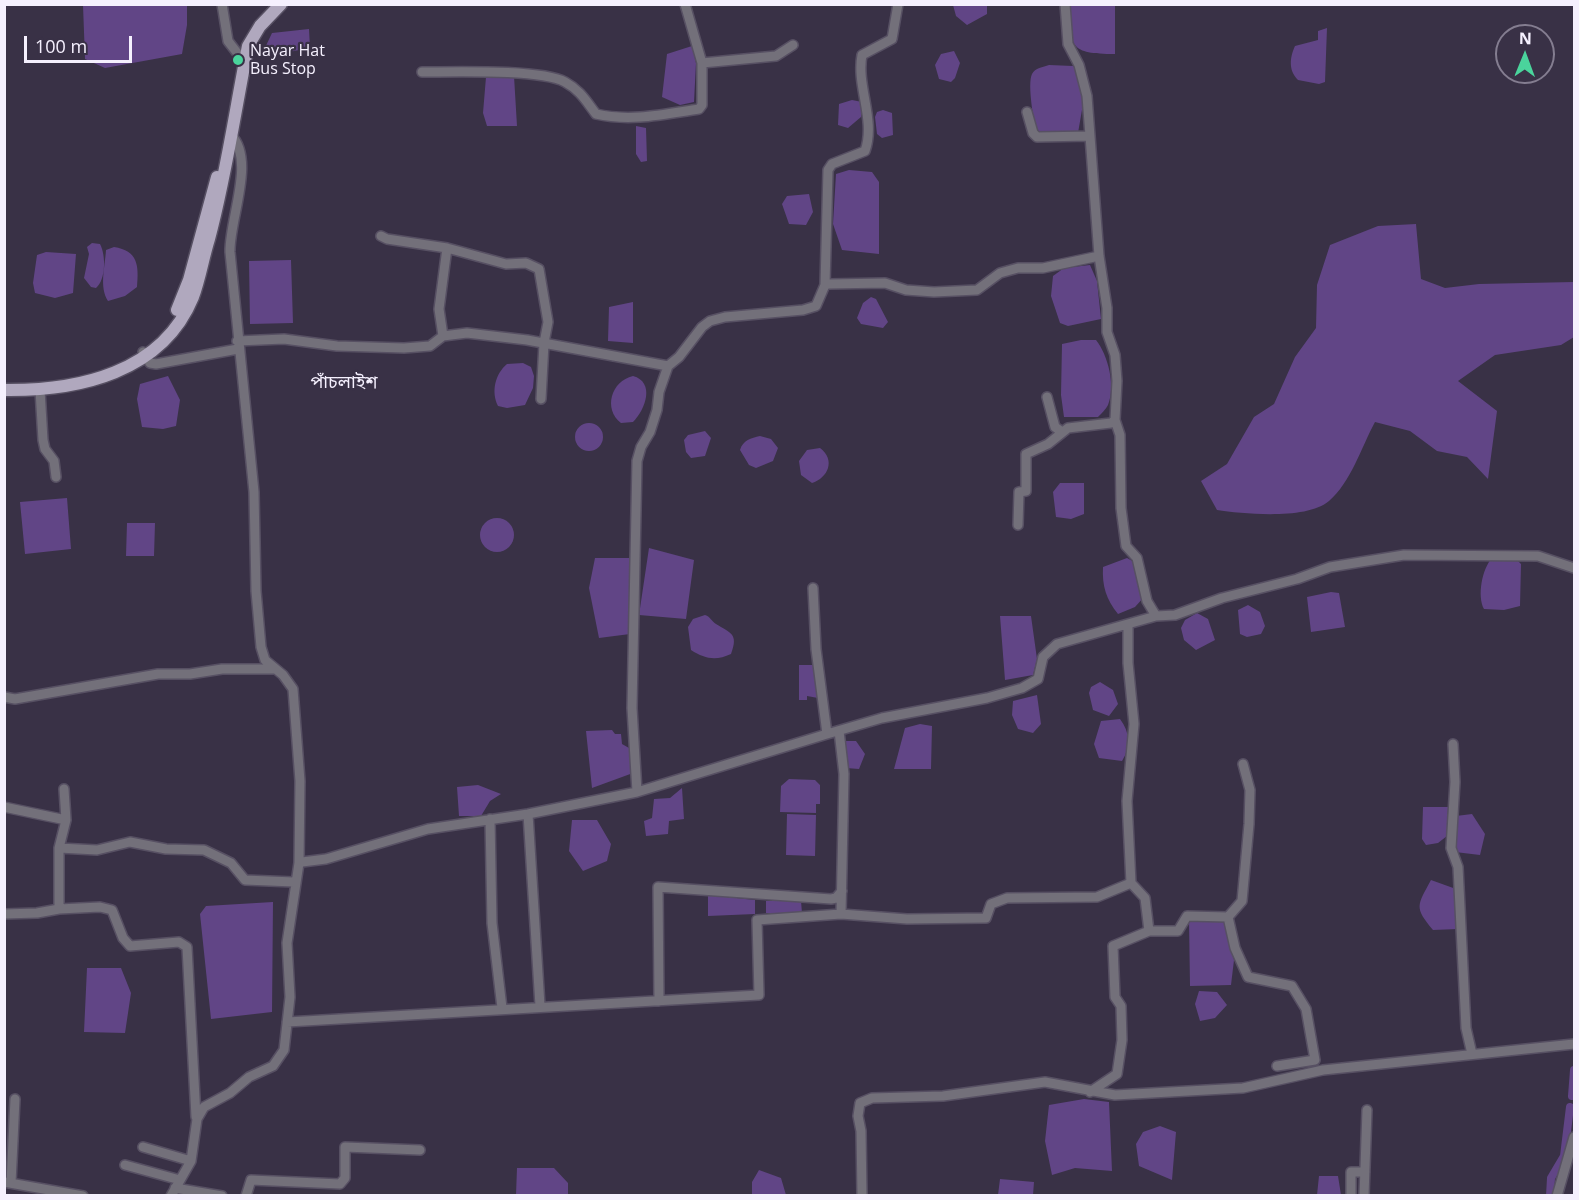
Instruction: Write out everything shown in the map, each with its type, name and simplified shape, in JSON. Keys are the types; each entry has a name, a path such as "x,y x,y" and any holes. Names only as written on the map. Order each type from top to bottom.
{"main road":[{"path":"229,134 238,54 254,25 272,4"},
{"path":"4,390 40,390 79,384 132,365 163,331 184,295 229,134 248,46 260,26 280,4"},
{"path":"4,384 55,384 76,380 144,354"}],"street":[{"path":"222,4 228,41 238,54"},
{"path":"422,72 486,72 557,78 584,96 596,114 634,118 699,109 702,105 702,63 685,4"},
{"path":"637,792 632,708 636,473 641,447 650,432 657,410 659,392 668,366 679,357 702,327 710,321 816,306 825,285 828,170 832,164 866,151 868,122 860,64 862,55 892,39 897,4"},
{"path":"1065,4 1068,44 1083,77 1099,256 1107,308 1107,332 1115,355 1115,420 1120,435 1121,508 1126,546 1137,558 1148,602 1156,616"},
{"path":"702,63 776,56 793,45"},
{"path":"1027,112 1033,133 1037,137 1090,136"},
{"path":"196,1119 204,1107 230,1093 249,1077 273,1066 284,1050 290,997 287,943 294,882 299,863 300,781 293,689 283,675 265,660 259,632 254,492 238,345 230,234 240,185 242,162 229,134"},
{"path":"381,236 387,239 447,248 506,264 526,263 539,269 548,322 544,343 541,399"},
{"path":"442,336 439,309 447,248"},
{"path":"825,285 885,283 906,290 934,292 976,290 1000,273 1018,268 1043,268 1099,256"},
{"path":"144,354 150,363 156,364 238,345 284,339 337,346 404,348 430,346 442,336 467,333 544,343 668,366"},
{"path":"40,390 43,440 45,449 54,460 56,477"},
{"path":"1047,397 1055,427 1062,432"},
{"path":"1018,525 1019,492 1026,491 1026,454 1048,444 1068,428 1111,423 1115,420"},
{"path":"302,862 326,859 428,829 528,814 637,792 882,718 977,700 1022,687 1038,679 1043,657 1057,644 1156,616 1175,615 1222,598 1297,579 1330,567 1404,555 1538,556 1575,568"},
{"path":"813,588 816,649 827,734"},
{"path":"1128,625 1128,663 1134,724 1127,801 1131,883 1145,898 1149,931"},
{"path":"4,697 24,698 158,674 190,674 222,669 274,669"},
{"path":"839,731 844,774 841,914"},
{"path":"1453,744 1455,782 1451,848 1458,867 1466,1028 1472,1054"},
{"path":"1228,917 1242,901 1250,824 1250,790 1243,764"},
{"path":"59,909 58,848 66,820 64,789"},
{"path":"4,807 66,820"},
{"path":"528,814 540,1006"},
{"path":"490,819 492,923 502,1008"},
{"path":"58,848 97,850 130,842 166,849 204,850 231,863 245,880 294,882"},
{"path":"287,1022 406,1017 502,1008 759,995 757,920 841,914 907,919 986,918 991,904 1007,898 1097,897 1131,883"},
{"path":"659,1001 658,887 831,899 836,898 842,891"},
{"path":"4,914 100,907 112,910 123,938 130,946 179,942 188,947 196,1119 191,1161 175,1188"},
{"path":"1090,1092 1117,1074 1122,1040 1121,1006 1115,997 1113,946 1149,931 1178,931 1187,916 1228,917"},
{"path":"1228,917 1234,948 1248,977 1292,986 1306,1009 1315,1060 1277,1066"},
{"path":"862,1196 861,1131 858,1116 860,1103 872,1098 943,1096 1046,1082 1115,1095 1243,1088 1323,1070 1575,1044"},
{"path":"15,1099 8,1183 83,1196"},
{"path":"1364,1196 1367,1110"},
{"path":"1557,1196 1575,1137"},
{"path":"143,1147 191,1161"},
{"path":"246,1196 252,1180 340,1184 345,1178 345,1147 420,1150"},
{"path":"125,1165 175,1188 222,1196"},
{"path":"1351,1196 1351,1172 1365,1172"}],"shaded area":[{"path":"83,5 187,5 187,25 182,54 105,68 85,59"},
{"path":"953,5 987,5 987,14 967,25 956,16"},
{"path":"1068,5 1115,5 1115,54 1089,52 1075,45 1070,30"},
{"path":"1327,28 1325,82 1319,84 1298,80 1291,63 1295,46 1318,40 1318,31"},
{"path":"309,29 310,48 278,54 263,52 272,33"},
{"path":"692,46 696,63 694,102 680,105 662,97 667,54"},
{"path":"954,51 960,63 955,78 951,82 939,79 935,65 941,54"},
{"path":"1049,65 1073,66 1079,70 1083,104 1078,133 1037,134 1031,79 1035,70"},
{"path":"514,76 517,126 487,126 483,113 486,77"},
{"path":"852,100 862,102 861,117 848,128 838,125 839,104"},
{"path":"883,110 892,113 893,135 882,138 877,134 875,117 877,112"},
{"path":"636,126 646,128 647,161 641,162 636,154"},
{"path":"849,170 872,172 879,182 879,254 842,250 833,224 836,174"},
{"path":"809,194 813,212 806,225 789,224 782,204 787,196"},
{"path":"1416,224 1421,279 1445,288 1479,284 1574,282 1574,337 1561,345 1495,355 1458,381 1497,411 1488,479 1467,457 1437,451 1410,431 1375,422 1344,484 1329,501 1319,507 1306,511 1275,514 1217,510 1201,481 1227,464 1254,417 1274,404 1295,357 1316,328 1317,285 1330,245 1378,226"},
{"path":"92,243 100,244 104,261 102,279 96,288 91,287 84,278 89,254 87,247"},
{"path":"114,247 128,252 135,260 138,272 137,287 125,296 108,301 103,283 106,250"},
{"path":"46,252 76,254 73,293 55,298 35,293 33,283 37,255"},
{"path":"291,260 293,323 250,324 249,261"},
{"path":"1090,265 1097,281 1101,319 1068,326 1060,323 1051,296 1053,276 1064,268"},
{"path":"871,297 876,299 888,322 883,328 861,324 857,318 863,303"},
{"path":"633,302 633,343 608,341 609,307"},
{"path":"1096,340 1100,346 1110,371 1110,397 1107,407 1098,417 1064,417 1061,395 1062,344"},
{"path":"523,363 531,367 534,376 533,388 525,405 507,408 498,406 495,395 497,378 507,364"},
{"path":"168,376 180,400 176,426 163,429 142,427 137,399 140,384"},
{"path":"633,376 644,384 645,403 633,422 621,423 612,410 612,396 619,383"},
{"path":"589,423 599,427 603,437 599,447 589,451 579,447 575,437 579,427"},
{"path":"705,431 711,438 705,456 691,458 686,452 684,440 688,435"},
{"path":"760,436 771,439 778,448 773,461 756,468 749,465 740,450 745,442"},
{"path":"820,448 828,458 828,468 818,481 812,483 801,475 799,461 807,450"},
{"path":"1060,483 1084,483 1084,514 1071,519 1056,517 1053,492"},
{"path":"67,498 71,549 25,554 20,502"},
{"path":"497,518 509,523 514,535 509,547 497,552 485,547 480,535 485,523"},
{"path":"127,523 155,523 154,556 126,556"},
{"path":"649,548 694,560 686,619 639,615"},
{"path":"595,558 630,558 630,634 599,638 589,588"},
{"path":"1127,558 1136,563 1144,597 1135,607 1118,614 1106,592 1103,567"},
{"path":"1492,558 1516,559 1521,564 1520,606 1504,610 1484,609 1481,597 1482,583 1488,563"},
{"path":"1331,592 1339,593 1345,627 1311,632 1307,597"},
{"path":"1248,605 1260,612 1265,626 1261,634 1247,637 1240,634 1238,610"},
{"path":"1197,613 1208,619 1215,640 1196,650 1184,640 1181,628 1185,620"},
{"path":"705,615 732,634 734,642 731,654 711,658 691,650 688,627 693,619"},
{"path":"1000,616 1031,616 1037,659 1033,675 1005,680"},
{"path":"799,665 815,665 818,698 807,696 807,700 799,700"},
{"path":"1100,682 1113,690 1118,704 1109,716 1093,710 1089,693 1091,687"},
{"path":"1037,695 1041,724 1033,733 1018,729 1012,715 1013,701"},
{"path":"1120,719 1126,729 1128,740 1125,756 1122,761 1099,758 1094,744 1101,721"},
{"path":"920,724 932,726 931,769 894,769 905,728"},
{"path":"612,730 615,734 621,734 622,744 629,748 633,773 592,788 586,731"},
{"path":"844,741 856,741 865,754 859,769 846,768"},
{"path":"789,779 815,780 820,785 820,804 816,804 816,813 780,812 781,786"},
{"path":"478,785 501,794 490,801 481,816 459,816 457,787"},
{"path":"682,788 684,819 669,821 668,834 646,836 644,821 652,818 654,799 670,798"},
{"path":"1423,807 1448,807 1447,836 1438,843 1426,845 1422,839"},
{"path":"787,814 816,815 815,856 786,855"},
{"path":"1472,814 1485,834 1480,855 1455,852 1456,816"},
{"path":"572,820 597,820 611,844 607,861 583,871 569,851"},
{"path":"1431,880 1456,889 1458,929 1433,930 1420,911 1420,901"},
{"path":"708,895 755,900 755,914 708,916"},
{"path":"766,901 801,901 802,913 766,913"},
{"path":"273,902 272,1012 211,1019 200,914 206,906"},
{"path":"1189,919 1227,921 1234,960 1231,985 1190,986"},
{"path":"87,968 121,968 131,993 125,1033 84,1032"},
{"path":"1199,991 1217,992 1227,1005 1215,1018 1200,1021 1195,1004"},
{"path":"1084,1099 1109,1102 1112,1171 1075,1168 1052,1175 1045,1141 1049,1105"},
{"path":"1160,1126 1176,1132 1172,1180 1139,1166 1136,1144 1143,1132"},
{"path":"517,1168 554,1168 568,1183 568,1195 516,1195"},
{"path":"759,1170 781,1178 786,1195 752,1195 752,1182"},
{"path":"1319,1176 1338,1176 1341,1195 1317,1195"},
{"path":"1000,1179 1034,1182 1033,1195 998,1195"}],"waterway":[{"path":"1572,1096 1574,1070"},
{"path":"1550,1196 1551,1178 1564,1156 1570,1107"}],"place":[{"name":"Nayar Hat Bus Stop","path":"238,60"}],"district":[{"name":"পাঁচলাইশ","path":"344,383"}]}
